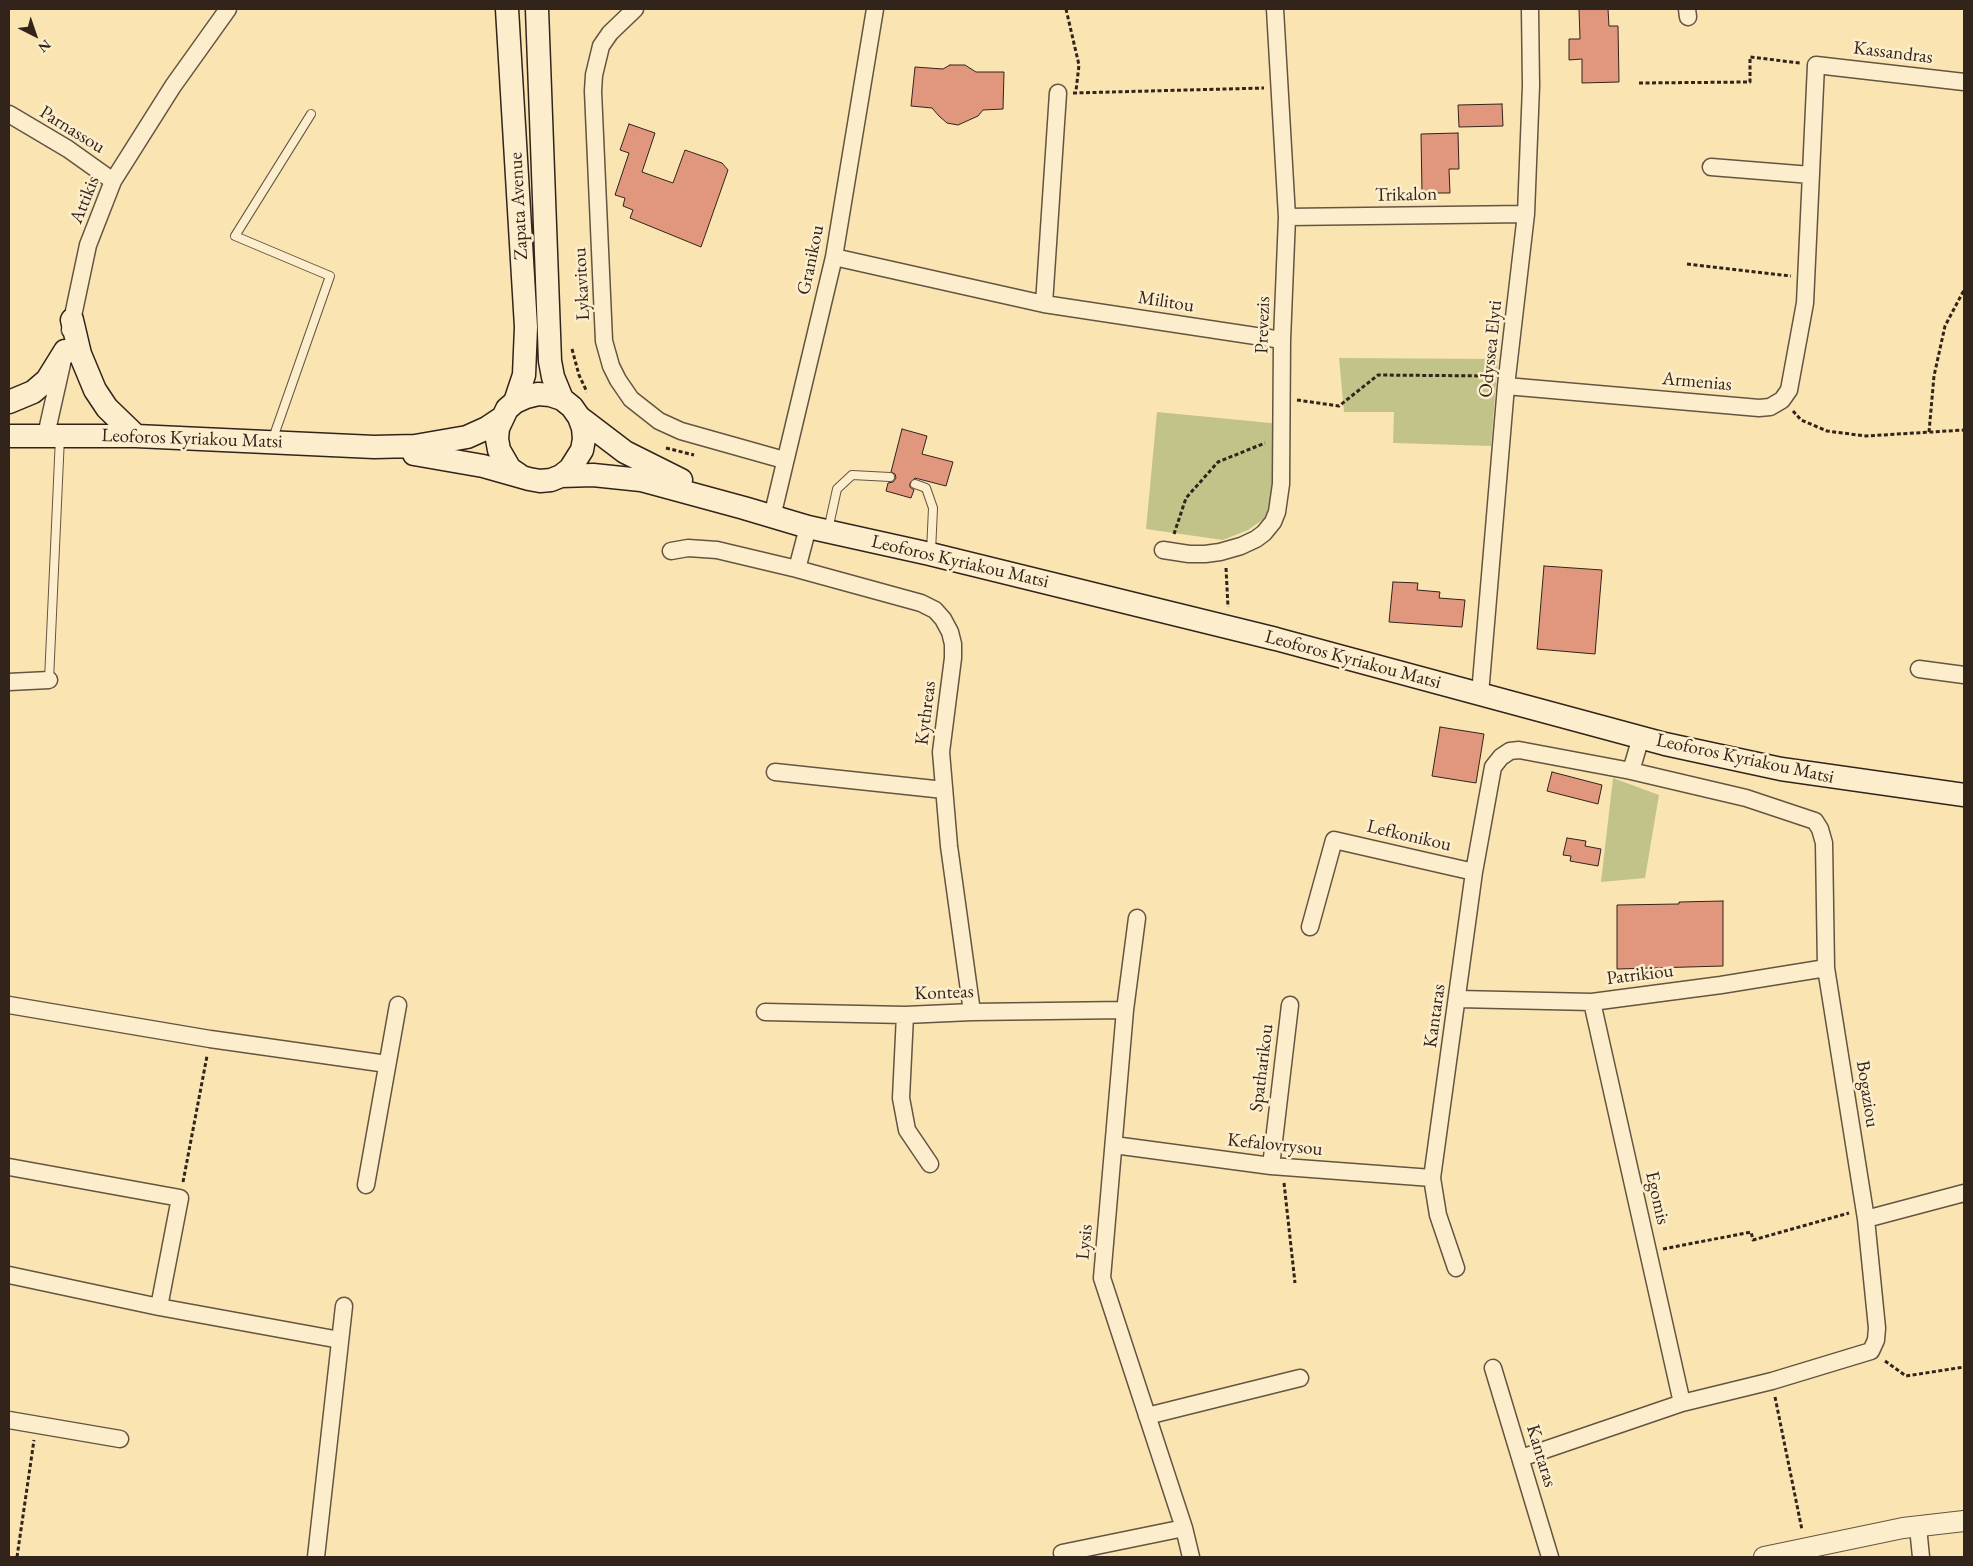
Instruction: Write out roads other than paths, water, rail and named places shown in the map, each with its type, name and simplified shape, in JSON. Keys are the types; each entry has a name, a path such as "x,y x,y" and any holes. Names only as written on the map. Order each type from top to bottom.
{"main road":[{"name":"Zapata Avenue","path":"507,9 526,327 524,375 508,410"},
{"name":"Zapata Avenue","path":"537,9 550,361 553,377 562,399"},
{"path":"72,320 80,354 95,390 107,408 136,436"},
{"path":"9,402 32,392 47,380 65,351"},
{"name":"Leoforos Kyriakou Matsi","path":"9,436 136,436 374,447 416,446 455,440 487,428 526,397 538,394 550,395 562,399 572,407 579,417 625,452 672,476 744,508"},
{"path":"508,410 498,428 497,439 499,450 510,469 519,475"},
{"path":"561,476 570,469 582,450 584,433 579,417"},
{"name":"Leoforos Kyriakou Matsi","path":"374,447 453,460 540,481 561,476 593,475 641,480 818,529 930,554 1228,627 1641,737 1781,770 1964,795"}],"street":[{"name":"Attikis","path":"53,435 65,351 88,245 113,180 173,86 228,9"},
{"name":"Lykavitou","path":"635,9 610,33 601,46 594,83 604,341 611,366 631,398 659,421 693,435 784,460"},
{"name":"Granikou","path":"772,516 834,257 875,9"},
{"name":"Prevezis","path":"1166,550 1194,554 1225,550 1256,539 1268,529 1276,517 1281,484 1282,340 1287,217 1275,9"},
{"name":"Odyssea Elyti","path":"1480,694 1507,381 1526,214 1531,86 1530,9"},
{"name":"Kassandras","path":"1811,175 1816,65 1964,82"},
{"path":"1044,304 1058,93"},
{"name":"Parnassou","path":"9,114 60,144 113,180"},
{"path":"1712,167 1811,175"},
{"name":"Armenias","path":"1507,381 1759,408 1770,407 1782,400 1789,390 1805,303 1811,175"},
{"name":"Trikalon","path":"1287,217 1526,214"},
{"name":"Militou","path":"834,257 1044,304 1282,340"},
{"path":"797,569 818,529"},
{"name":"Kythreas","path":"671,551 688,548 717,550 797,569 908,598 935,610 943,619 950,632 953,644 953,658 941,752 949,846 972,1012"},
{"path":"1919,669 1964,675"},
{"path":"9,682 48,680"},
{"path":"1631,771 1641,737"},
{"name":"Kantaras","path":"1456,1268 1438,1215 1432,1178 1474,872 1493,768 1501,757 1510,751 1519,750 1631,771"},
{"name":"Bogaziou","path":"1631,771 1746,798 1815,821 1820,829 1824,843 1826,968 1865,1214 1877,1328 1876,1340 1871,1350 1772,1381 1682,1403"},
{"path":"775,772 944,790"},
{"name":"Lefkonikou","path":"1310,927 1334,840 1474,872"},
{"name":"Lysis","path":"1137,918 1125,1010 1102,1278 1192,1557"},
{"name":"Patrikiou","path":"1458,999 1592,1002 1721,985 1826,968"},
{"name":"Egomis","path":"1592,1002 1682,1403"},
{"path":"9,1005 210,1039 387,1064"},
{"path":"366,1185 398,1005"},
{"name":"Spatharikou","path":"1276,1167 1290,1005"},
{"name":"Konteas","path":"766,1012 905,1015 1125,1010"},
{"path":"905,1015 901,1098 907,1130 930,1164"},
{"name":"Kefalovrysou","path":"1114,1145 1276,1167 1432,1178"},
{"path":"9,1167 180,1198 159,1307"},
{"path":"1865,1214 1964,1193"},
{"path":"9,1275 159,1307 340,1340"},
{"path":"316,1557 344,1306"},
{"name":"Kantaras","path":"1493,1368 1550,1557"},
{"path":"1148,1416 1300,1378"},
{"path":"1521,1458 1682,1403"},
{"path":"9,1420 120,1439"},
{"path":"1764,1557 1903,1528 1964,1521"},
{"path":"1918,1527 1920,1557"},
{"path":"1062,1553 1184,1528"}],"lane":[{"path":"272,442 330,276 235,236 311,114"},
{"path":"48,680 53,435"},
{"path":"818,529 837,489 852,475 890,476"},
{"path":"915,484 926,488 933,508 930,554"}]}
